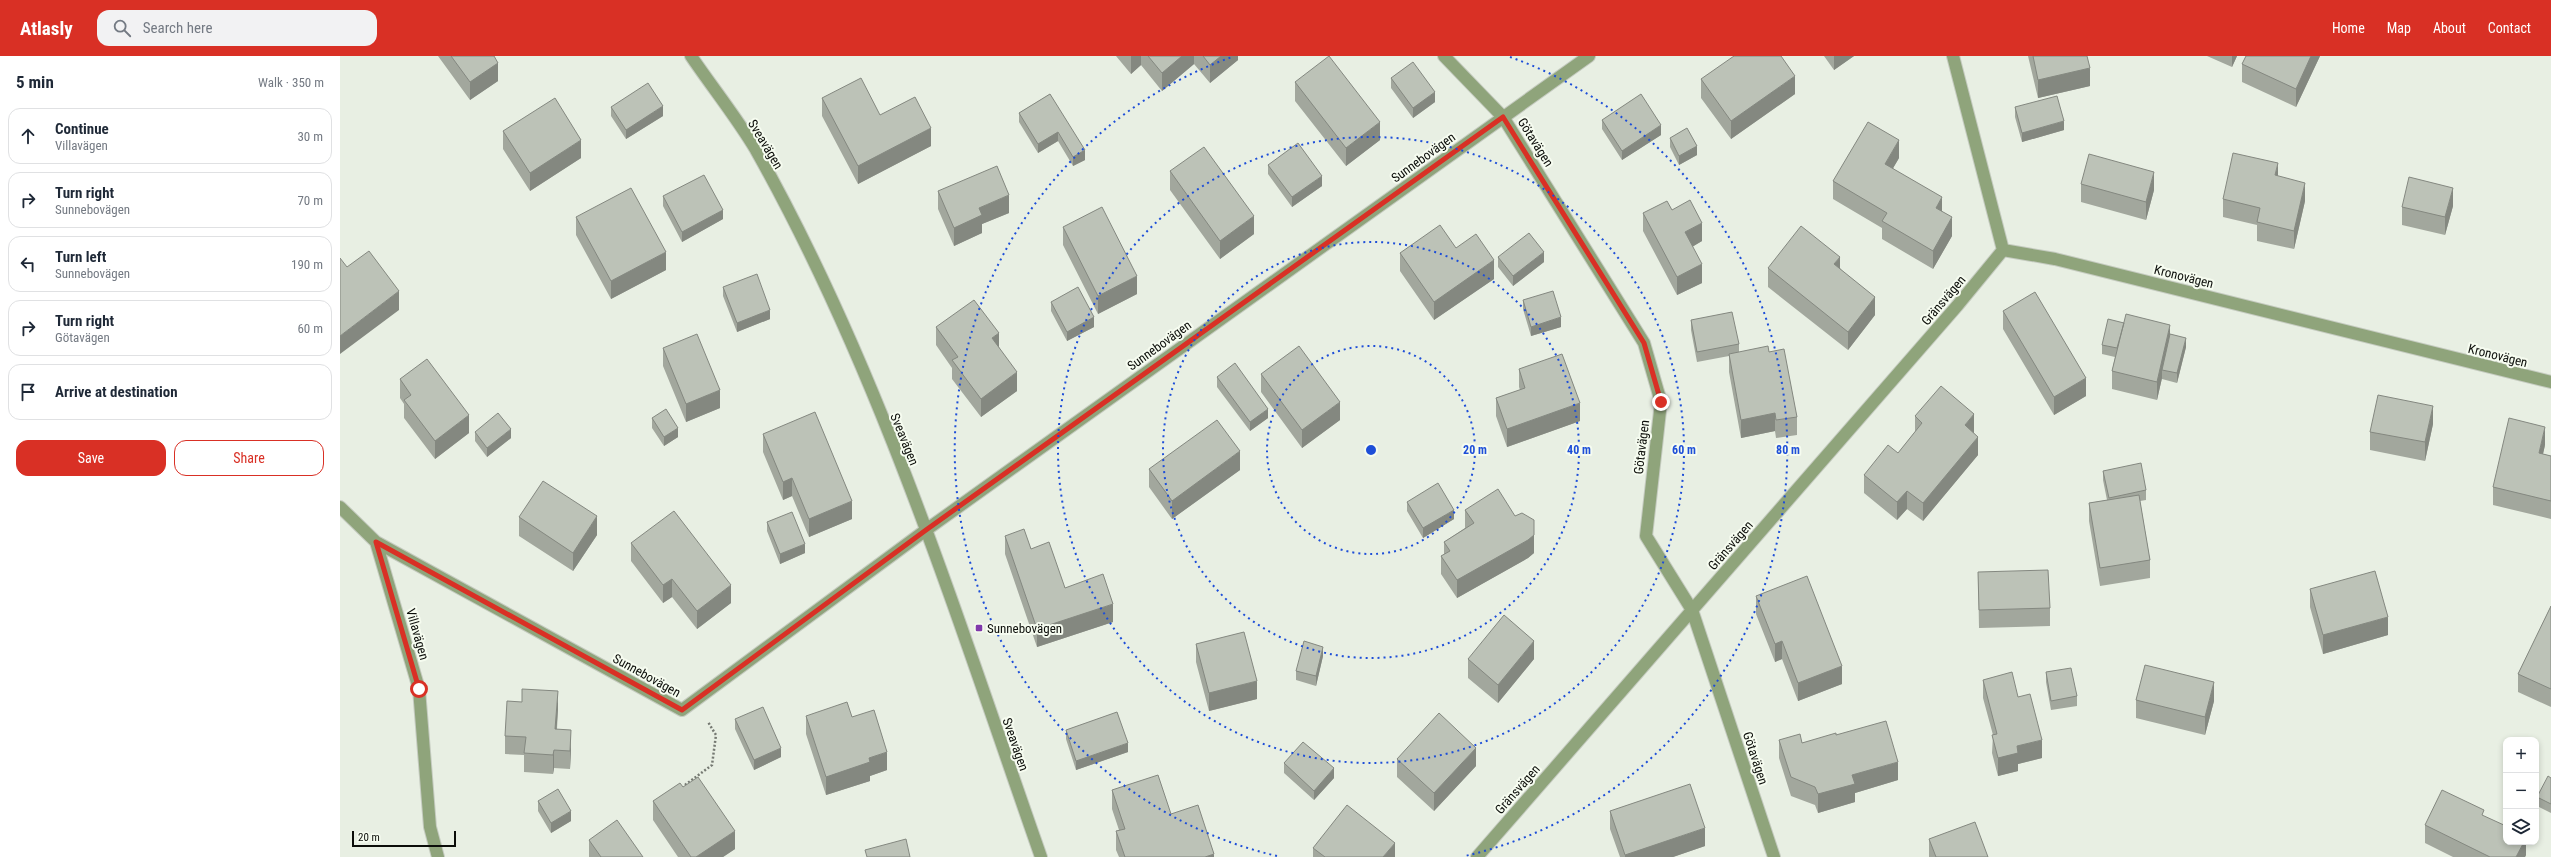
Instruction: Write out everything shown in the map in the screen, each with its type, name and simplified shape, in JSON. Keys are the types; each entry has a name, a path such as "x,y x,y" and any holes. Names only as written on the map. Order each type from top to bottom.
{"street":[{"name":"Sveavägen","path":"691,56 755,149 840,314 926,530 1041,857"},
{"name":"Götavägen","path":"1444,56 1503,117 1644,343 1661,402 1646,536 1692,610 1774,857"},
{"name":"Sunnebovägen","path":"376,542 682,710 926,530 1589,56"},
{"path":"1953,56 2003,250"},
{"name":"Kronovägen","path":"2003,250 2055,259 2551,382"},
{"name":"Gränsvägen","path":"1477,857 1957,306 2003,250"},
{"name":"Villavägen","path":"340,507 376,542 419,689 430,827 438,857"}],"path":[{"path":"685,785 712,766 716,736 696,700"}],"building":[{"path":"451,56 494,56 498,63 470,82"},
{"path":"1148,56 1182,56 1162,73"},
{"path":"1203,56 1221,56 1210,65"},
{"path":"1329,56 1380,122 1346,148 1295,82"},
{"path":"1734,56 1781,56 1795,76 1731,121 1701,79"},
{"path":"2033,56 2087,56 2090,68 2038,80"},
{"path":"2246,56 2311,56 2296,89 2242,64"},
{"path":"1413,62 1435,92 1413,108 1391,78"},
{"path":"861,78 880,115 915,97 931,128 858,166 822,98"},
{"path":"648,83 663,106 626,130 611,107"},
{"path":"1050,94 1085,150 1073,157 1058,132 1038,144 1019,113"},
{"path":"1641,94 1661,125 1622,151 1602,120"},
{"path":"2057,96 2064,121 2022,133 2015,107"},
{"path":"555,98 581,140 530,173 503,131"},
{"path":"1868,122 1899,140 1885,164 1942,197 1936,208 1952,217 1933,251 1882,221 1887,213 1833,181"},
{"path":"1687,128 1697,146 1679,156 1670,138"},
{"path":"1298,143 1322,176 1292,197 1268,165"},
{"path":"1204,147 1254,216 1220,241 1170,171"},
{"path":"2233,153 2278,163 2275,175 2305,183 2294,231 2257,222 2260,208 2223,199"},
{"path":"2089,154 2154,172 2146,202 2081,184"},
{"path":"997,166 1009,195 979,208 982,215 954,228 938,191"},
{"path":"704,175 723,210 682,232 663,196"},
{"path":"2409,177 2453,188 2445,217 2402,207"},
{"path":"631,188 666,252 611,281 576,217"},
{"path":"1690,200 1702,223 1685,232 1702,264 1677,277 1643,213 1667,201 1672,210"},
{"path":"1102,207 1137,276 1098,296 1063,227"},
{"path":"1440,225 1456,248 1476,234 1494,260 1434,302 1400,253"},
{"path":"1801,226 1840,257 1834,264 1875,297 1848,332 1768,268"},
{"path":"1529,233 1544,252 1513,276 1498,257"},
{"path":"369,251 399,291 340,336 340,258 347,267"},
{"path":"757,274 770,310 737,323 723,287"},
{"path":"1078,287 1094,317 1067,332 1051,302"},
{"path":"1553,291 1561,317 1531,327 1523,300"},
{"path":"2035,292 2086,378 2054,397 2003,311"},
{"path":"974,300 999,333 992,338 1017,372 981,399 952,360 958,357 936,327"},
{"path":"1732,312 1739,344 1697,352 1691,320"},
{"path":"2126,314 2170,325 2157,382 2112,371"},
{"path":"2108,319 2124,323 2117,348 2102,345"},
{"path":"697,334 720,390 686,404 663,348"},
{"path":"2170,334 2186,338 2177,373 2162,370"},
{"path":"1299,346 1340,402 1302,430 1261,374"},
{"path":"1768,346 1769,352 1784,349 1797,417 1776,420 1775,413 1741,420 1729,354"},
{"path":"1562,354 1580,403 1507,429 1496,398 1525,388 1519,369"},
{"path":"427,359 469,415 435,441 404,400 411,395 400,379"},
{"path":"1235,363 1268,409 1250,422 1217,377"},
{"path":"1941,386 1974,414 1965,425 1978,437 1923,503 1907,491 1897,502 1864,475 1888,445 1898,453 1922,423 1915,416"},
{"path":"2378,395 2433,406 2425,442 2370,432"},
{"path":"666,409 678,428 664,437 652,418"},
{"path":"815,412 852,501 809,519 792,478 783,482 763,434"},
{"path":"498,413 511,429 487,448 475,432"},
{"path":"2509,418 2545,427 2539,453 2551,456 2551,501 2493,487"},
{"path":"1217,420 1240,451 1172,501 1149,469"},
{"path":"2141,463 2146,490 2109,498 2103,471"},
{"path":"543,481 597,516 573,553 519,517"},
{"path":"1438,483 1454,510 1423,528 1407,502"},
{"path":"1498,489 1515,516 1522,513 1534,520 1534,535 1528,540 1457,580 1441,556 1450,551 1444,542 1474,523 1465,510"},
{"path":"2139,495 2150,560 2100,568 2089,503"},
{"path":"674,511 731,585 697,611 672,579 663,585 631,543"},
{"path":"792,512 805,544 780,554 767,522"},
{"path":"1024,529 1031,549 1049,542 1065,588 1103,574 1113,604 1037,629 1005,536"},
{"path":"2048,570 2050,608 1979,610 1978,572"},
{"path":"2375,571 2388,617 2323,635 2310,589"},
{"path":"1807,576 1842,666 1798,683 1782,641 1775,644 1756,596"},
{"path":"2551,606 2551,689 2518,674"},
{"path":"1504,615 1534,641 1498,685 1468,659"},
{"path":"1244,632 1257,681 1209,693 1196,644"},
{"path":"1304,641 1323,647 1316,676 1296,671"},
{"path":"2145,665 2214,682 2205,717 2136,700"},
{"path":"2071,668 2077,696 2051,701 2046,672"},
{"path":"2012,672 2018,697 2030,694 2042,740 2017,746 2018,753 1998,758 1992,735 1997,734 1983,680"},
{"path":"522,689 558,691 555,729 571,730 570,751 554,750 553,755 524,753 526,737 505,736 507,701 522,702"},
{"path":"847,702 852,717 874,710 887,752 869,758 870,762 826,777 806,716"},
{"path":"763,707 781,748 754,760 735,719"},
{"path":"1117,712 1128,743 1076,761 1066,730"},
{"path":"1439,713 1476,748 1434,793 1397,759"},
{"path":"1886,721 1898,762 1852,775 1855,784 1818,794 1815,787 1791,777 1779,740 1800,734 1802,743"},
{"path":"1303,742 1334,768 1314,791 1284,763"},
{"path":"1158,775 1171,814 1198,805 1214,854 1205,857 1125,857 1116,831 1125,829 1112,790"},
{"path":"2548,776 2551,778 2551,804 2539,798 2539,793"},
{"path":"698,777 735,831 696,857 691,857 653,801 680,783 683,787"},
{"path":"1690,784 1705,828 1625,855 1610,811"},
{"path":"558,789 571,811 551,823 538,801"},
{"path":"2442,790 2484,810 2482,815 2503,825 2503,845 2522,845 2516,857 2490,857 2425,825"},
{"path":"1347,805 1395,843 1383,857 1325,857 1313,848"},
{"path":"617,820 643,857 601,857 589,840"},
{"path":"1975,822 1988,857 1936,857 1929,839"},
{"path":"906,839 910,857 867,857 865,850"}],"place":[{"name":"Sunnebovägen","path":"979,628"}],"route":[{"path":"419,689 376,542 682,710 926,530 1503,117 1644,343 1661,402"}]}
